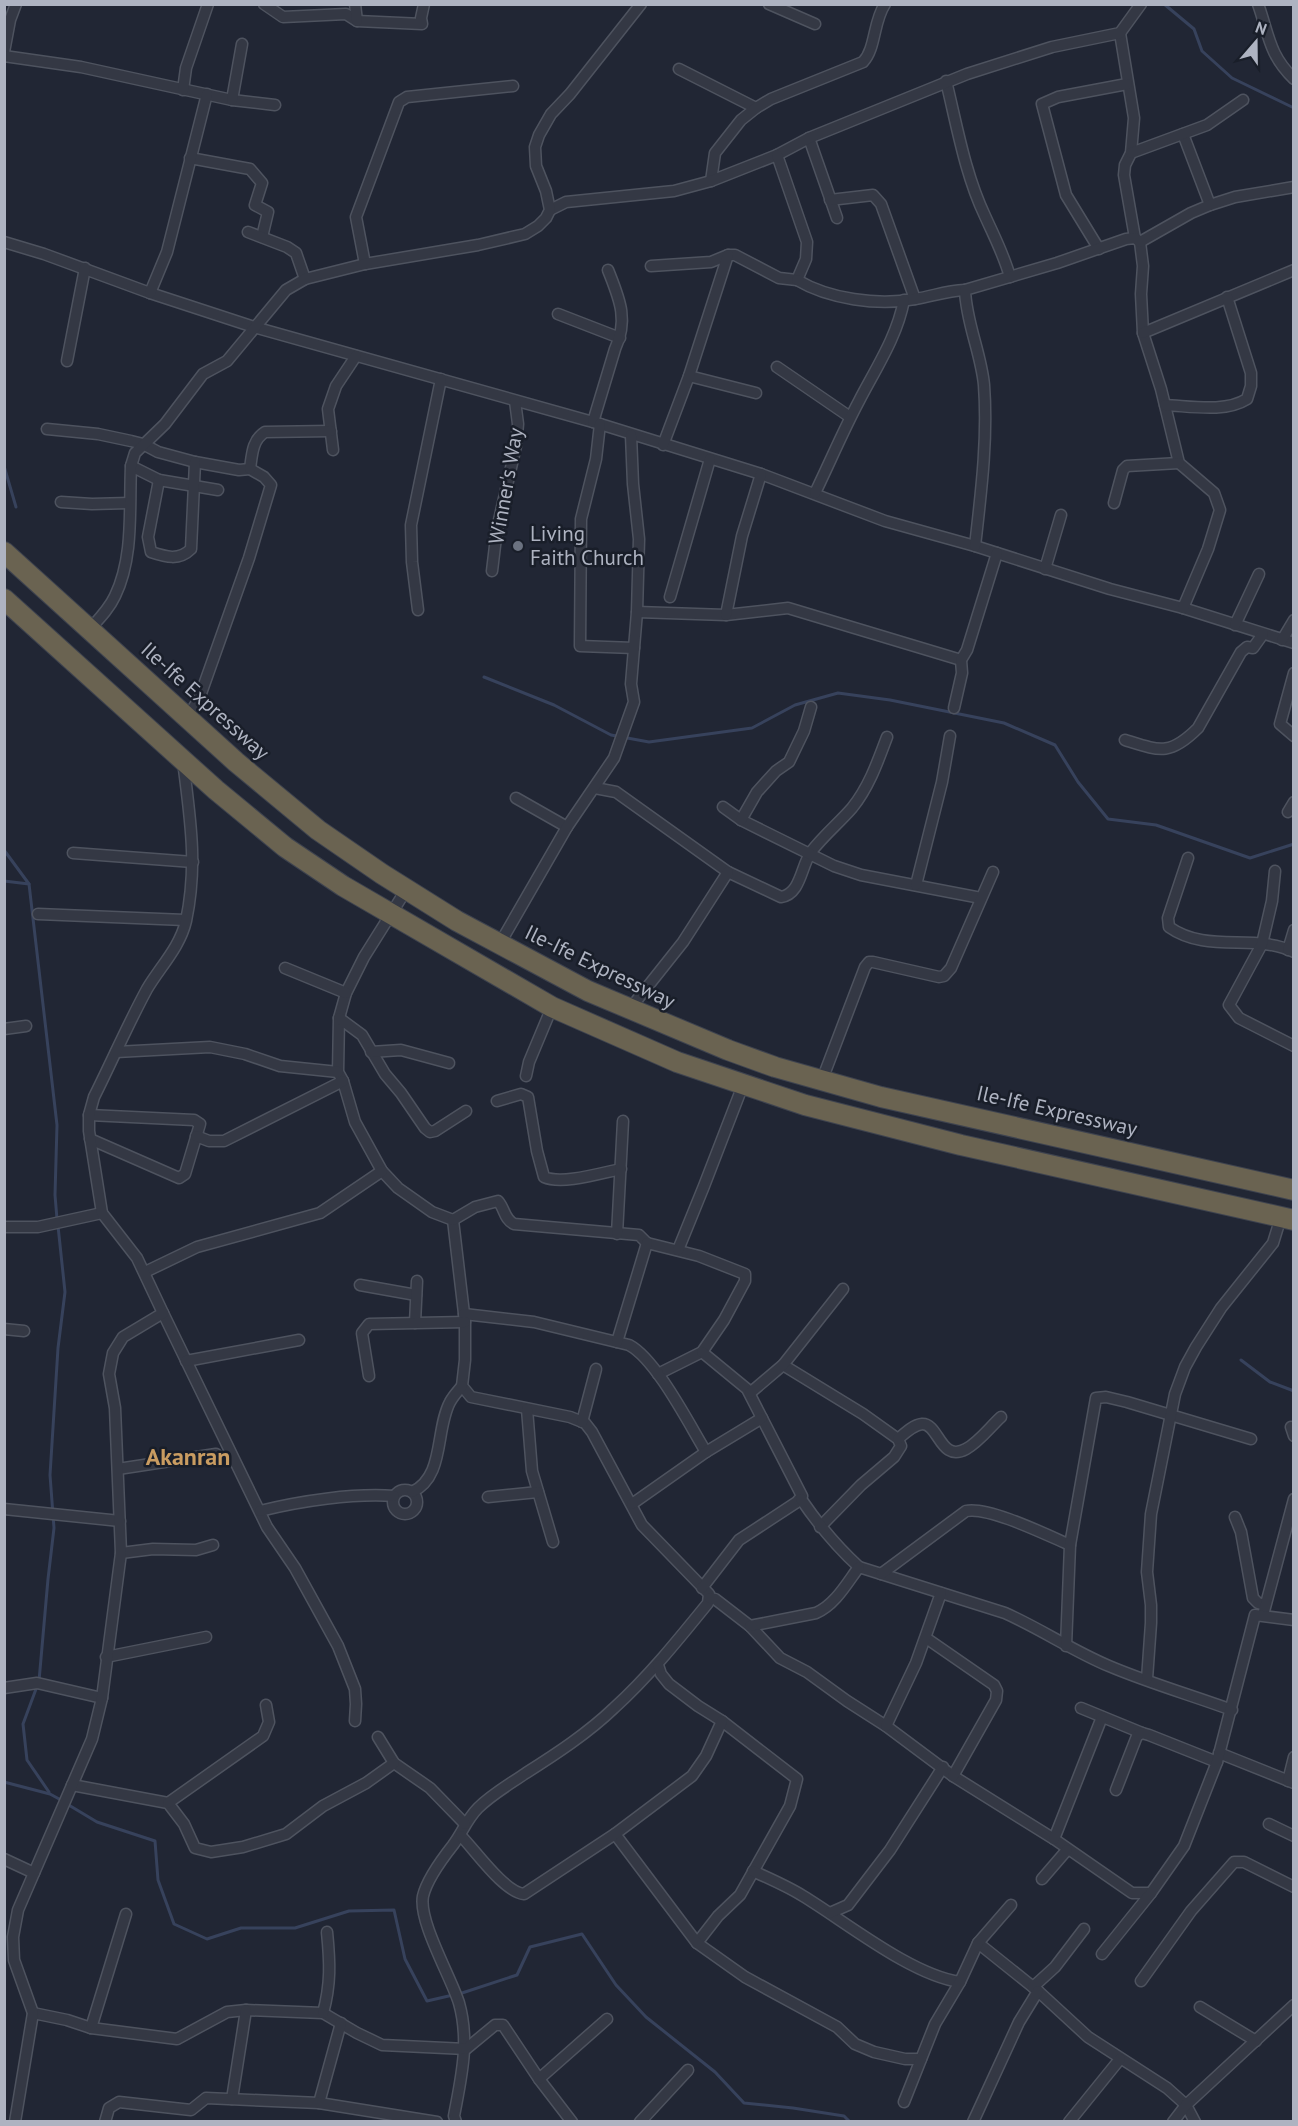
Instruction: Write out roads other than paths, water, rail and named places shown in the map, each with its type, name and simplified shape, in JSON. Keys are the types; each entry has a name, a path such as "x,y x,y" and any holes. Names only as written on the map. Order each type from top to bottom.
{"highway":[{"name":"Ile-Ife Expressway","path":"4,552 292,810 406,890 499,945 579,987 629,1010 775,1067 881,1097 1293,1190"},
{"path":"4,599 183,761 285,847 389,914 552,1007 677,1062 805,1105 927,1137 1287,1218"}],"street":[{"path":"16,4 10,20 4,54 81,67 232,100 275,105"},
{"path":"183,90 186,68 207,4"},
{"path":"264,4 283,17 346,14 357,21 422,24 424,4"},
{"path":"355,4 357,21"},
{"path":"550,210 546,191 536,166 535,147 539,135 551,114 570,94 641,4"},
{"path":"769,4 815,24"},
{"path":"89,630 106,612 116,596 128,555 131,466 135,453 165,424 203,374 227,361 286,290 305,279 365,264 478,245 525,234 546,218 550,210 566,202 674,191 711,181 777,155 808,138 946,81 1052,47 1120,33 1141,4"},
{"path":"1258,4 1269,45 1293,80"},
{"path":"711,181 715,153 741,120 756,108 771,99 863,62 870,53 874,32 884,5"},
{"path":"1120,33 1134,118 1131,153 1125,165 1124,175 1143,266 1141,294 1143,333 1165,405 1179,463 1214,493 1220,510 1208,549 1183,608"},
{"path":"232,100 242,44"},
{"path":"679,69 756,108"},
{"path":"946,81 961,149 984,216 994,233 1010,277"},
{"path":"1099,249 1066,195 1042,104 1058,97 1127,84"},
{"path":"365,264 356,218 399,102 407,96 513,86"},
{"path":"150,293 167,252 207,94"},
{"path":"1131,153 1207,125 1243,100"},
{"path":"1184,134 1210,205"},
{"path":"808,138 837,218"},
{"path":"777,155 807,242 806,259 797,280"},
{"path":"190,158 250,169 262,183 255,206 268,212 262,237"},
{"path":"651,266 711,262 728,255 735,255 779,278 797,280 811,289 832,296 855,299 910,300 945,291 966,290 1099,249 1126,238 1137,240 1191,213 1235,197 1293,187"},
{"path":"815,493 850,417 910,300 881,204 873,195 830,200"},
{"path":"248,232 287,247 296,253 305,279"},
{"path":"4,242 254,327 597,423 760,474 885,520 1110,589 1183,608 1234,626 1288,641 1293,620"},
{"path":"663,445 689,376 728,255"},
{"path":"67,361 85,268"},
{"path":"608,270 622,306 623,325 597,423 596,459 581,519 580,646 634,648"},
{"path":"1143,333 1293,270"},
{"path":"966,290 984,383 985,432 975,546"},
{"path":"1165,405 1232,405 1247,399 1251,386 1251,373 1227,297"},
{"path":"558,314 620,338"},
{"path":"333,450 328,409 336,386 356,356"},
{"path":"777,367 850,417"},
{"path":"689,376 756,393"},
{"path":"418,610 412,562 411,525 441,379"},
{"name":"Winner's Way","path":"492,571 497,529 516,446 518,424 515,401"},
{"path":"47,429 98,434 143,444 158,452 195,462 239,470 250,469 264,477 270,485 249,558 199,699 187,718"},
{"path":"250,469 258,436 265,432 331,431"},
{"path":"499,945 567,826 614,758 634,702 631,684 637,612 639,539 631,435"},
{"path":"670,597 710,459"},
{"path":"159,480 148,537 151,552 177,558 185,555 191,549 195,462"},
{"path":"1114,503 1127,466 1179,463"},
{"path":"131,466 159,480 218,490"},
{"path":"726,615 742,536 760,474"},
{"path":"61,501 92,504 129,503"},
{"path":"1045,569 1061,515"},
{"path":"954,708 962,673 961,660 967,650 997,553"},
{"path":"1234,626 1259,574"},
{"path":"637,612 726,615 788,608 961,660"},
{"path":"1125,741 1158,750 1172,747 1188,738 1198,728 1241,652 1247,647 1253,648 1263,634"},
{"path":"1293,673 1280,724 1293,736"},
{"path":"741,820 757,792 776,771 789,762 804,731 811,708"},
{"path":"916,885 942,782 950,736"},
{"path":"595,788 616,792 728,872 781,897 787,896 796,886 809,854 853,806 871,778 887,737"},
{"path":"183,761 192,830 193,879 185,920 175,948 148,988 94,1097 89,1115 90,1139 102,1213 145,1272 267,1527 296,1568 338,1646 354,1689 355,1721"},
{"path":"516,798 567,826"},
{"path":"1288,812 1293,802"},
{"path":"723,807 741,820 834,866 861,874 981,898"},
{"path":"73,853 193,862"},
{"path":"1188,858 1168,918 1169,927 1186,937 1224,944 1262,944 1291,951 1293,930"},
{"path":"1275,871 1272,901 1262,944 1229,1005 1239,1018 1293,1046"},
{"path":"629,1010 683,942 728,872"},
{"path":"822,1080 865,967 869,962 939,977 944,976 949,972 993,872"},
{"path":"406,890 389,914 346,993 339,1018 340,1076 355,1122 382,1170 398,1188 432,1212 453,1220"},
{"path":"38,914 185,920"},
{"path":"285,968 346,993"},
{"path":"526,1076 532,1054 552,1007"},
{"path":"339,1018 362,1035 385,1074 425,1128 435,1131 466,1111"},
{"path":"4,1029 26,1026"},
{"path":"116,1052 210,1047 245,1053 280,1066 340,1076"},
{"path":"371,1052 407,1050 449,1063"},
{"path":"196,1136 209,1141 224,1141 340,1076"},
{"path":"678,1250 742,1085"},
{"path":"497,1101 521,1094 528,1097 544,1177 551,1180 574,1178 621,1169"},
{"path":"89,1115 194,1120 200,1124 185,1174 179,1178 90,1139"},
{"path":"617,1234 623,1121"},
{"path":"145,1272 197,1247 320,1213 382,1170"},
{"path":"453,1220 475,1207 498,1201 503,1207 506,1218 514,1224 639,1235 647,1243 711,1260 745,1274 745,1281 724,1320 702,1352 658,1374"},
{"path":"4,1227 38,1227 102,1213"},
{"path":"1147,1679 1151,1623 1147,1572 1151,1515 1170,1416 1185,1367 1196,1347 1221,1308 1273,1243 1287,1218"},
{"path":"412,1492 422,1487 432,1470 450,1402 462,1386 465,1360 464,1318 453,1220"},
{"path":"617,1342 647,1243"},
{"path":"415,1323 417,1281"},
{"path":"360,1285 416,1295"},
{"path":"750,1394 783,1365 843,1288"},
{"path":"15,2121 33,2013 14,1959 13,1937 18,1911 92,1739 102,1698 121,1552 116,1408 109,1374 113,1353 123,1337 163,1313"},
{"path":"369,1376 362,1333 369,1324 415,1323 464,1318 534,1322 638,1349 658,1374 706,1452"},
{"path":"4,1329 24,1331"},
{"path":"186,1361 299,1340"},
{"path":"702,1352 747,1389 802,1493 801,1499 820,1527 859,1567 1005,1613 1109,1666 1232,1710"},
{"path":"783,1365 898,1439 901,1446 894,1457 861,1485 820,1527"},
{"path":"582,1422 596,1369"},
{"path":"453,2120 466,2049 458,2000 426,1921 423,1897 437,1866 461,1836 465,1824 477,1809 613,1710 658,1665 710,1598 709,1594 642,1525 602,1446 582,1422 570,1417 471,1397 462,1386"},
{"path":"1066,1646 1070,1545 1096,1398 1106,1397 1251,1439"},
{"path":"527,1409 532,1471 553,1542"},
{"path":"898,1439 915,1426 924,1424 929,1426 945,1448 956,1452 965,1450 975,1443 1000,1417"},
{"path":"632,1504 706,1452 762,1418"},
{"path":"118,1469 216,1454"},
{"path":"406,1490 412,1492 417,1498 414,1511 401,1514 395,1510 394,1497 406,1490"},
{"path":"488,1497 538,1492"},
{"path":"260,1511 316,1501 378,1495 394,1497"},
{"path":"702,1588 739,1540 801,1499"},
{"path":"1102,1954 1184,1846 1218,1758 1255,1615 1264,1610 1293,1499"},
{"path":"4,1509 120,1521"},
{"path":"881,1574 966,1511 973,1509 1005,1518 1070,1545"},
{"path":"1235,1517 1241,1532 1253,1598 1264,1610 1293,1620"},
{"path":"121,1552 153,1549 196,1550 213,1545"},
{"path":"750,1626 824,1610 859,1567"},
{"path":"886,1726 926,1638 941,1593"},
{"path":"710,1598 715,1599 750,1626 780,1658 799,1667 886,1726 952,1776 1054,1839 1132,1893 1150,1893"},
{"path":"106,1657 206,1637"},
{"path":"926,1638 994,1685 997,1691 996,1700 952,1776"},
{"path":"658,1665 661,1674 669,1684 722,1721 797,1779 790,1806 740,1895 718,1916 697,1943"},
{"path":"4,1688 37,1683 102,1698"},
{"path":"168,1803 263,1736 269,1722 266,1705"},
{"path":"1082,1708 1142,1733 1291,1782 1293,1757"},
{"path":"1054,1839 1102,1717"},
{"path":"461,1836 507,1885 516,1893 524,1894 615,1834 692,1776 706,1756 722,1721"},
{"path":"1116,1790 1137,1736 1142,1733"},
{"path":"378,1737 394,1763 430,1788 465,1824"},
{"path":"72,1785 168,1803 184,1824 195,1848 211,1851 243,1847 286,1834 323,1806 366,1784 394,1763"},
{"path":"830,1913 848,1905 890,1850 943,1767"},
{"path":"1269,1824 1293,1836"},
{"path":"615,1834 697,1943 745,1977 837,2027 855,2044 874,2052 905,2059 921,2059"},
{"path":"1042,1879 1067,1850"},
{"path":"4,1859 34,1873"},
{"path":"1141,1981 1191,1911 1234,1862 1244,1862 1293,1887"},
{"path":"753,1871 795,1891 915,1966 960,1982"},
{"path":"904,2102 942,2011 960,1982 978,1943 1011,1905"},
{"path":"91,2028 126,1914"},
{"path":"973,2121 1035,1989 1084,1929"},
{"path":"323,2013 329,1991 331,1965 327,1932"},
{"path":"978,1943 1035,1989 1088,2037 1167,2088 1186,2105 1195,2121"},
{"path":"4,1967 14,1959"},
{"path":"1173,2121 1186,2105 1293,2005"},
{"path":"1200,2007 1256,2041"},
{"path":"33,2013 91,2028 177,2039 227,2012 246,2010 323,2013 357,2034 382,2045 466,2049 495,2025 503,2025 539,2079 572,2121"},
{"path":"232,2099 246,2010"},
{"path":"539,2079 607,2019"},
{"path":"319,2103 341,2023"},
{"path":"1069,2121 1120,2059"},
{"path":"640,2121 688,2070"},
{"path":"105,2121 109,2108 119,2102 191,2110 206,2098 319,2103 437,2121"}],"waterway":[{"path":"1164,4 1194,29 1202,51 1232,78 1294,108"},
{"path":"4,466 16,507"},
{"path":"484,677 554,705 611,735 649,742 752,728 795,705 838,693 890,700 1004,723 1055,745 1078,782 1108,819 1156,825 1250,858 1294,844"},
{"path":"4,850 29,884 57,1125 55,1195 57,1219"},
{"path":"4,881 29,884"},
{"path":"49,1792 27,1760 23,1724 39,1681 54,1528 50,1475 58,1348 65,1292 58,1226"},
{"path":"1241,1360 1270,1382 1294,1391"},
{"path":"4,1782 50,1794 61,1800"},
{"path":"67,1804 97,1822 155,1841 158,1880 174,1924 207,1939 241,1928 295,1928 349,1911 394,1910 405,1959 427,2001 453,1995"},
{"path":"459,1994 517,1975 530,1947 582,1934 616,1985 646,2017 715,2072 744,2103 844,2116 850,2122"}],"place":[{"name":"Living Faith Church","path":"518,546"}],"district":[{"name":"Akanran","path":"188,1457"}]}
